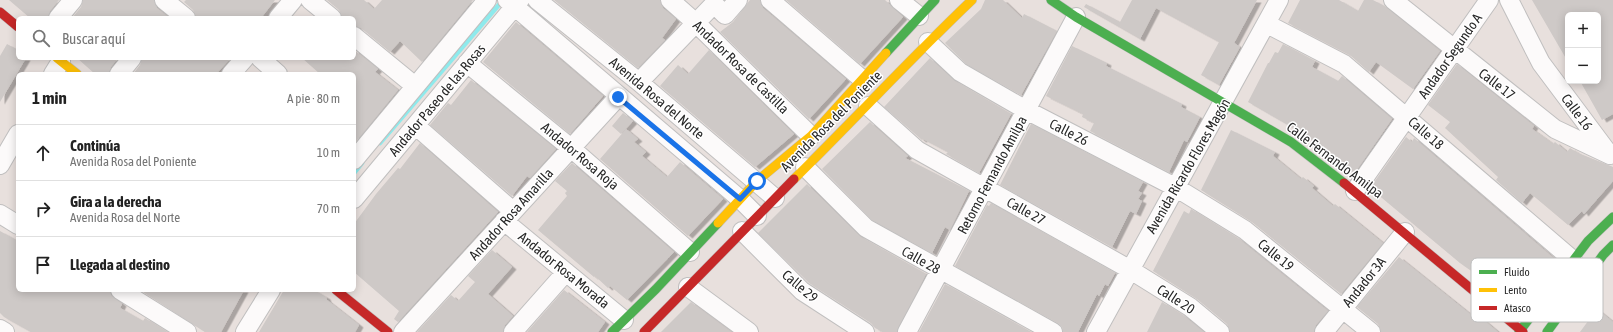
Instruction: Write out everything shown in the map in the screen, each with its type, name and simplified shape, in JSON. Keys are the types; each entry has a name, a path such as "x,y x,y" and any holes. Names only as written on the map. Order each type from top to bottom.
{"street":[{"path":"60,16 73,0"},
{"path":"280,16 293,0"},
{"path":"310,0 330,16"},
{"name":"Andador Paseo de las Rosas","path":"357,149 415,86 487,0"},
{"name":"Avenida Rosa del Norte","path":"537,0 639,82 757,181 775,198"},
{"name":"Andador Rosa de Castilla","path":"670,0 696,23 811,136"},
{"path":"639,82 714,4 725,14 738,0"},
{"path":"770,0 863,80"},
{"path":"899,0 919,16"},
{"name":"Avenida Rosa del Poniente","path":"618,326 757,181 811,136 935,0"},
{"name":"Avenida Rosa del Poniente","path":"644,332 742,231 868,106 928,42 972,0"},
{"name":"Calle Fernando Amilpa","path":"1050,0 1076,17 1291,142 1355,191 1471,288"},
{"name":"Avenida Ricardo Flores Magón","path":"1096,332 1129,269 1224,103 1279,0"},
{"name":"Calle 17","path":"1393,0 1555,129 1611,157"},
{"name":"Andador Segundo A","path":"1355,191 1489,0"},
{"name":"Calle 16","path":"1509,0 1541,63 1611,157"},
{"name":"Andador Paseo de las Rosas","path":"356,198 467,63 512,2"},
{"name":"Avenida Rosa del Norte","path":"512,2 618,97 740,199 757,216"},
{"path":"0,12 16,25"},
{"name":"Retorno Fernando Amilpa","path":"907,332 1076,17"},
{"name":"Calle 18","path":"1267,24 1344,64 1571,258"},
{"path":"356,38 415,86"},
{"name":"Calle 26","path":"928,42 960,72 1026,110 1175,187"},
{"path":"121,72 130,60"},
{"path":"262,60 276,72"},
{"name":"Andador Rosa Roja","path":"467,63 572,148 690,252"},
{"path":"57,64 73,72"},
{"name":"Andador Rosa Amarilla","path":"403,332 618,97"},
{"name":"Calle 27","path":"868,106 917,150 1129,269"},
{"name":"Andador Rosa Morada","path":"416,126 566,272 618,326"},
{"path":"0,165 16,137"},
{"name":"Calle 28","path":"805,168 866,228 1053,332"},
{"name":"Calle 19","path":"1175,187 1245,230 1371,332"},
{"path":"0,214 16,224"},
{"path":"1575,258 1588,241 1613,217"},
{"name":"Calle 29","path":"742,231 802,291 865,332"},
{"name":"Andador 3A","path":"1324,332 1405,232"},
{"path":"1601,258 1613,245"},
{"name":"Calle 20","path":"1129,269 1190,307 1220,332"},
{"path":"513,332 566,272"},
{"path":"688,287 749,332"},
{"path":"123,292 187,332"},
{"path":"245,332 270,292"},
{"path":"338,292 388,332"},
{"name":"Calle Fernando Amilpa","path":"1510,322 1521,331"},
{"path":"1521,331 1528,322"},
{"path":"1547,332 1554,322"},
{"path":"0,328 5,332"}],"building":[{"path":"9,0 59,0 50,11 49,16 28,16"},
{"path":"83,0 154,0 157,8 167,16 74,16 81,7"},
{"path":"186,0 275,0 263,16 195,16 193,10 184,2"},
{"path":"327,0 364,0 374,9 382,0 473,0 422,62 400,41 390,52 361,28 356,27 356,16 341,16 339,10"},
{"path":"554,0 660,0 663,8 676,19 662,38 665,40 638,68"},
{"path":"750,0 760,0 763,8 846,79 809,119 720,32 733,22"},
{"path":"786,0 885,0 903,17 860,64"},
{"path":"985,0 1003,0 1022,18 1024,14 1057,31 1021,95 966,64 945,43 981,9"},
{"path":"1132,0 1257,0 1234,43 1240,47 1219,85 1201,75 1219,42 1156,8 1140,39 1084,7 1086,4 1120,22"},
{"path":"1300,0 1339,0 1358,11 1364,0 1373,0 1386,7 1440,51 1413,89 1376,62 1369,72 1350,55 1288,23"},
{"path":"1532,0 1613,0 1613,114 1602,120 1582,84 1601,84 1601,12 1565,12 1565,57"},
{"path":"516,22 603,96 570,134 483,62"},
{"path":"7,44 16,49 16,60 25,60 18,72 16,72 16,75 0,102 0,56"},
{"path":"1283,44 1315,61 1312,67 1338,81 1342,76 1392,119 1354,174 1302,133 1248,102 1268,63 1275,52 1278,53"},
{"path":"1072,46 1107,63 1106,66 1182,104 1181,107 1200,117 1187,142 1184,140 1169,172 1090,131 1094,123 1082,117 1083,114 1046,96"},
{"path":"709,50 794,134 755,167 660,86 678,65 688,74"},
{"path":"356,52 378,69 375,72 398,90 356,142 356,72 318,72 304,60 356,60"},
{"path":"930,58 955,81 1011,114 979,173 946,154 948,152 923,139 922,140 884,107"},
{"path":"79,60 116,60 111,67 110,72 93,72"},
{"path":"141,60 229,60 218,72 135,72 140,65"},
{"path":"1457,64 1534,126 1532,129 1553,144 1555,142 1567,152 1570,148 1578,153 1613,167 1613,181 1584,214 1582,211 1568,225 1530,193 1522,203 1496,180 1498,177 1445,128 1450,122 1428,105"},
{"path":"471,80 556,149 530,178 527,176 512,196 430,125 448,103 451,105"},
{"path":"623,113 633,121 621,134 612,126"},
{"path":"870,122 908,156 905,158 969,191 950,230 945,227 932,253 872,220 822,169"},
{"path":"1031,124 1143,182 1138,191 1142,193 1138,199 1142,201 1136,214 1130,211 1112,247 1000,185"},
{"path":"626,129 638,139 634,142 646,152 642,156 667,177 680,162 723,199 688,236 600,159"},
{"path":"1231,130 1275,152 1273,156 1301,179 1303,177 1314,186 1312,188 1333,206 1335,204 1383,243 1341,294 1252,222 1201,190"},
{"path":"1406,137 1412,142 1414,138 1554,258 1471,258 1470,270 1370,188"},
{"path":"420,143 498,212 398,322 394,319 399,311 356,274 356,221 376,194 398,168 400,169"},
{"path":"572,163 674,252 627,300 610,286 608,288 595,276 594,277 538,230 567,196 565,193 567,191 555,181"},
{"path":"807,184 861,237 926,274 897,332 883,332 875,328 871,323 809,283 758,233"},
{"path":"991,203 1115,273 1108,286 1105,284 1099,296 1097,294 1078,332 1063,332 1062,327 1058,323 955,266 987,205 989,206"},
{"path":"1191,209 1239,239 1328,311 1316,325 1314,332 1230,332 1227,324 1197,299 1153,271 1184,211 1189,214"},
{"path":"0,231 16,240 16,292 110,292 111,295 122,304 120,308 143,321 145,318 167,332 31,332 4,317 0,313"},
{"path":"492,250 512,267 488,294 513,316 505,325 503,332 417,332 451,295 458,301 475,282 468,276"},
{"path":"1399,257 1470,314 1471,313 1471,322 1486,322 1498,332 1381,332 1378,324 1357,307"},
{"path":"945,284 1031,332 919,332"},
{"path":"564,290 605,322 598,332 527,332"},
{"path":"143,292 243,292 221,332 205,332"},
{"path":"283,292 317,292 326,297 327,300 359,325 355,332 259,332"},
{"path":"691,302 731,332 661,332"},
{"path":"1162,302 1184,316 1204,332 1147,332"},
{"path":"1603,314 1613,322 1613,332 1580,332 1587,322 1603,322"}],"waterway":[{"path":"380,143 503,0"},
{"path":"356,170 362,163"}],"traffic: fast":[{"path":"886,53 935,0"},
{"path":"1051,0 1076,17 1291,142 1344,183"},
{"path":"1575,258 1588,241 1613,217"},
{"path":"612,332 656,289 718,223"},
{"path":"1601,258 1613,245"},
{"path":"1519,332 1527,322"},
{"path":"1547,332 1554,322"}],"traffic: slow":[{"path":"794,179 972,0"},
{"path":"718,223 757,181 811,136 886,53"},
{"path":"60,60 74,72"}],"traffic: jam":[{"path":"0,12 16,25"},
{"path":"644,332 794,179"},
{"path":"1344,183 1471,289"},
{"path":"338,292 388,332"},
{"path":"1511,322 1523,332"}],"route":[{"path":"618,97 740,199 757,181"}]}
